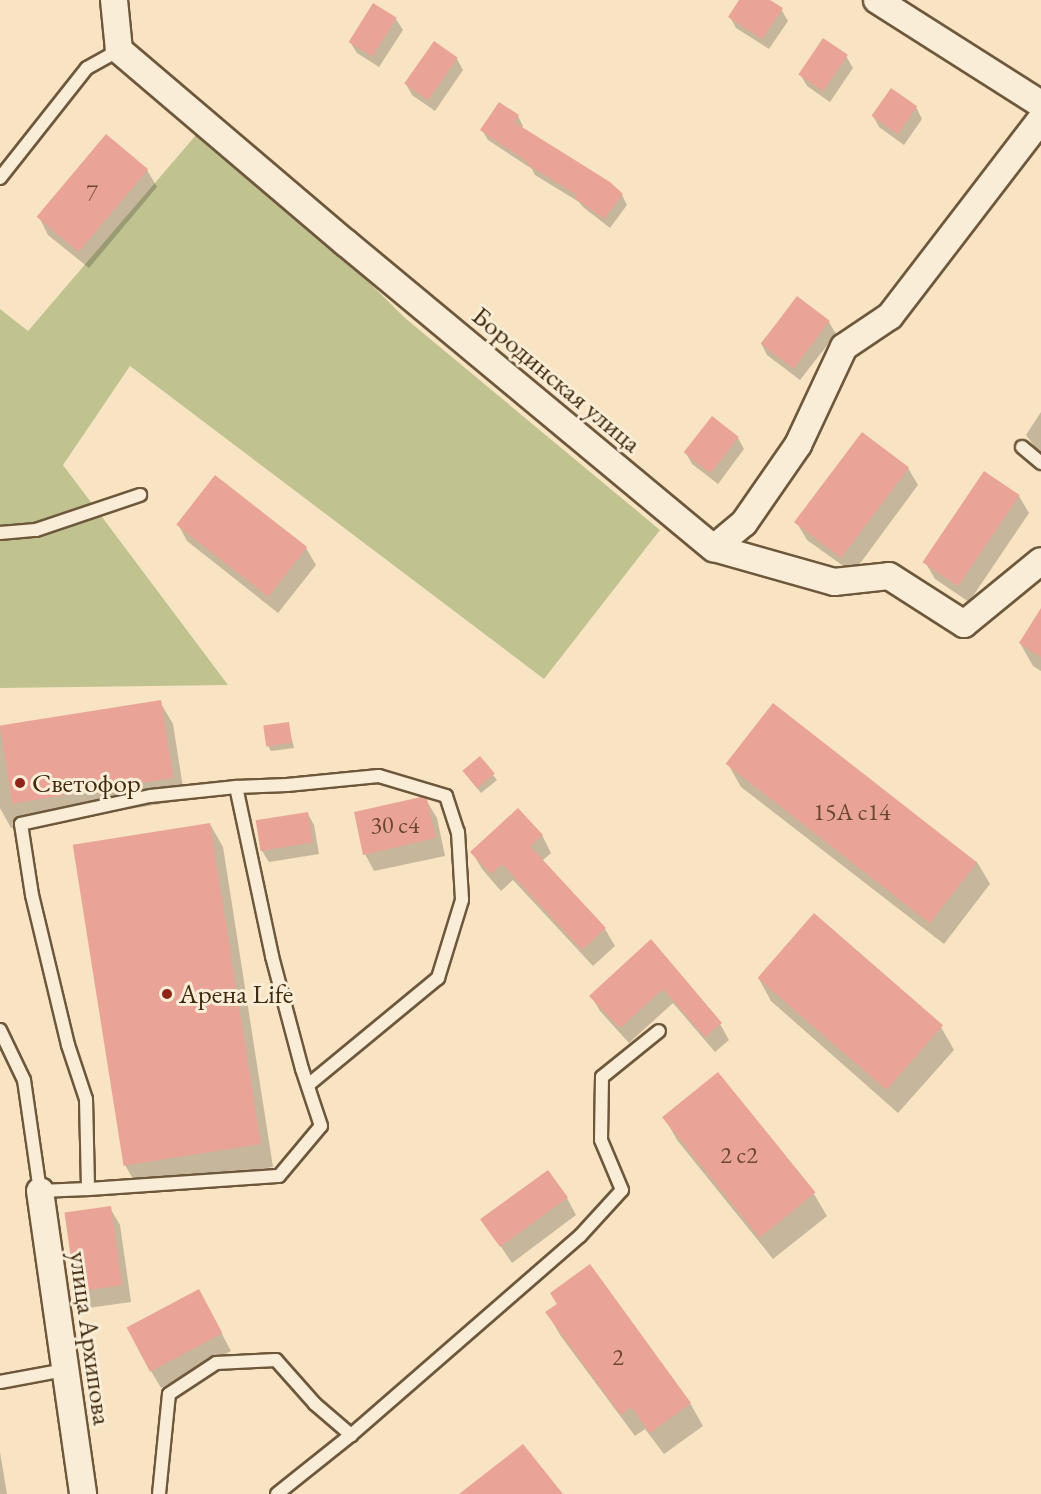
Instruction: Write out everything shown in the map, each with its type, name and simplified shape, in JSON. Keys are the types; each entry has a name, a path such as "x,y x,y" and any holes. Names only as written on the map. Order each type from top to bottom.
{"street":[{"path":"114,0 119,50"},
{"path":"877,0 1041,104"},
{"name":"Бородинская улица","path":"119,50 345,243 714,548 834,582 889,576 964,624 1041,561"},
{"path":"714,548 744,523 798,446 844,347 890,316 1041,119"},
{"name":"улица Архипова","path":"40,1191 83,1494"}],"lane":[{"path":"0,178 87,68 119,50"},
{"path":"1022,447 1041,463"},
{"path":"0,533 36,530 140,495"},
{"path":"88,1189 86,1099 68,1045 32,895 21,824 150,796 379,776 446,796 459,832 462,900 438,978 308,1085"},
{"path":"0,1030 24,1080 40,1191 279,1176 321,1126 272,956 236,787"},
{"path":"278,1494 351,1435 580,1236 622,1190 601,1140 602,1077 659,1031"},
{"path":"159,1494 169,1394 216,1363 276,1360 315,1404 351,1435"},
{"path":"0,1382 64,1370"}],"green space":[{"path":"196,135 318,232 405,318 660,530 544,679 130,366 63,465 228,685 0,688 0,309 28,331"}],"building":[{"path":"739,0 770,0 783,8 762,39 728,17"},
{"path":"373,3 397,18 372,57 349,42"},
{"path":"823,38 848,55 823,91 798,74"},
{"path":"434,41 458,58 428,100 404,84"},
{"path":"891,88 917,106 898,134 871,116"},
{"path":"499,102 519,115 514,122 610,182 623,194 604,219 575,198 577,195 528,165 529,163 480,130"},
{"path":"106,134 148,169 79,252 37,217"},
{"path":"797,296 830,321 794,369 761,344"},
{"path":"712,416 739,437 710,473 684,452"},
{"path":"862,432 909,468 841,558 794,522"},
{"path":"984,471 1020,495 958,586 922,562"},
{"path":"215,475 307,547 268,597 176,525"},
{"path":"1041,608 1041,657 1019,643"},
{"path":"161,700 173,778 12,804 0,725"},
{"path":"773,703 977,862 930,923 726,764"},
{"path":"289,722 292,743 266,746 263,726"},
{"path":"480,756 495,774 477,788 462,771"},
{"path":"421,797 427,799 436,838 363,855 354,812"},
{"path":"518,808 543,835 530,846 606,928 582,950 502,864 491,874 470,852"},
{"path":"308,812 313,843 261,851 256,820"},
{"name":"Арена Life","path":"210,823 261,1144 124,1166 73,845"},
{"path":"814,913 943,1025 887,1090 758,978"},
{"path":"651,939 722,1023 705,1037 663,989 620,1028 589,996"},
{"path":"718,1072 816,1192 760,1238 662,1117"},
{"path":"548,1170 568,1198 500,1247 480,1219"},
{"path":"111,1206 122,1285 76,1292 64,1213"},
{"path":"590,1264 691,1403 650,1433 631,1407 621,1415 545,1312 557,1304 550,1293"},
{"path":"199,1289 222,1333 150,1372 127,1327"},
{"path":"523,1444 563,1494 459,1494"}],"place":[{"name":"Светофор","path":"20,783"},
{"name":"Арена Life","path":"167,994"}]}
